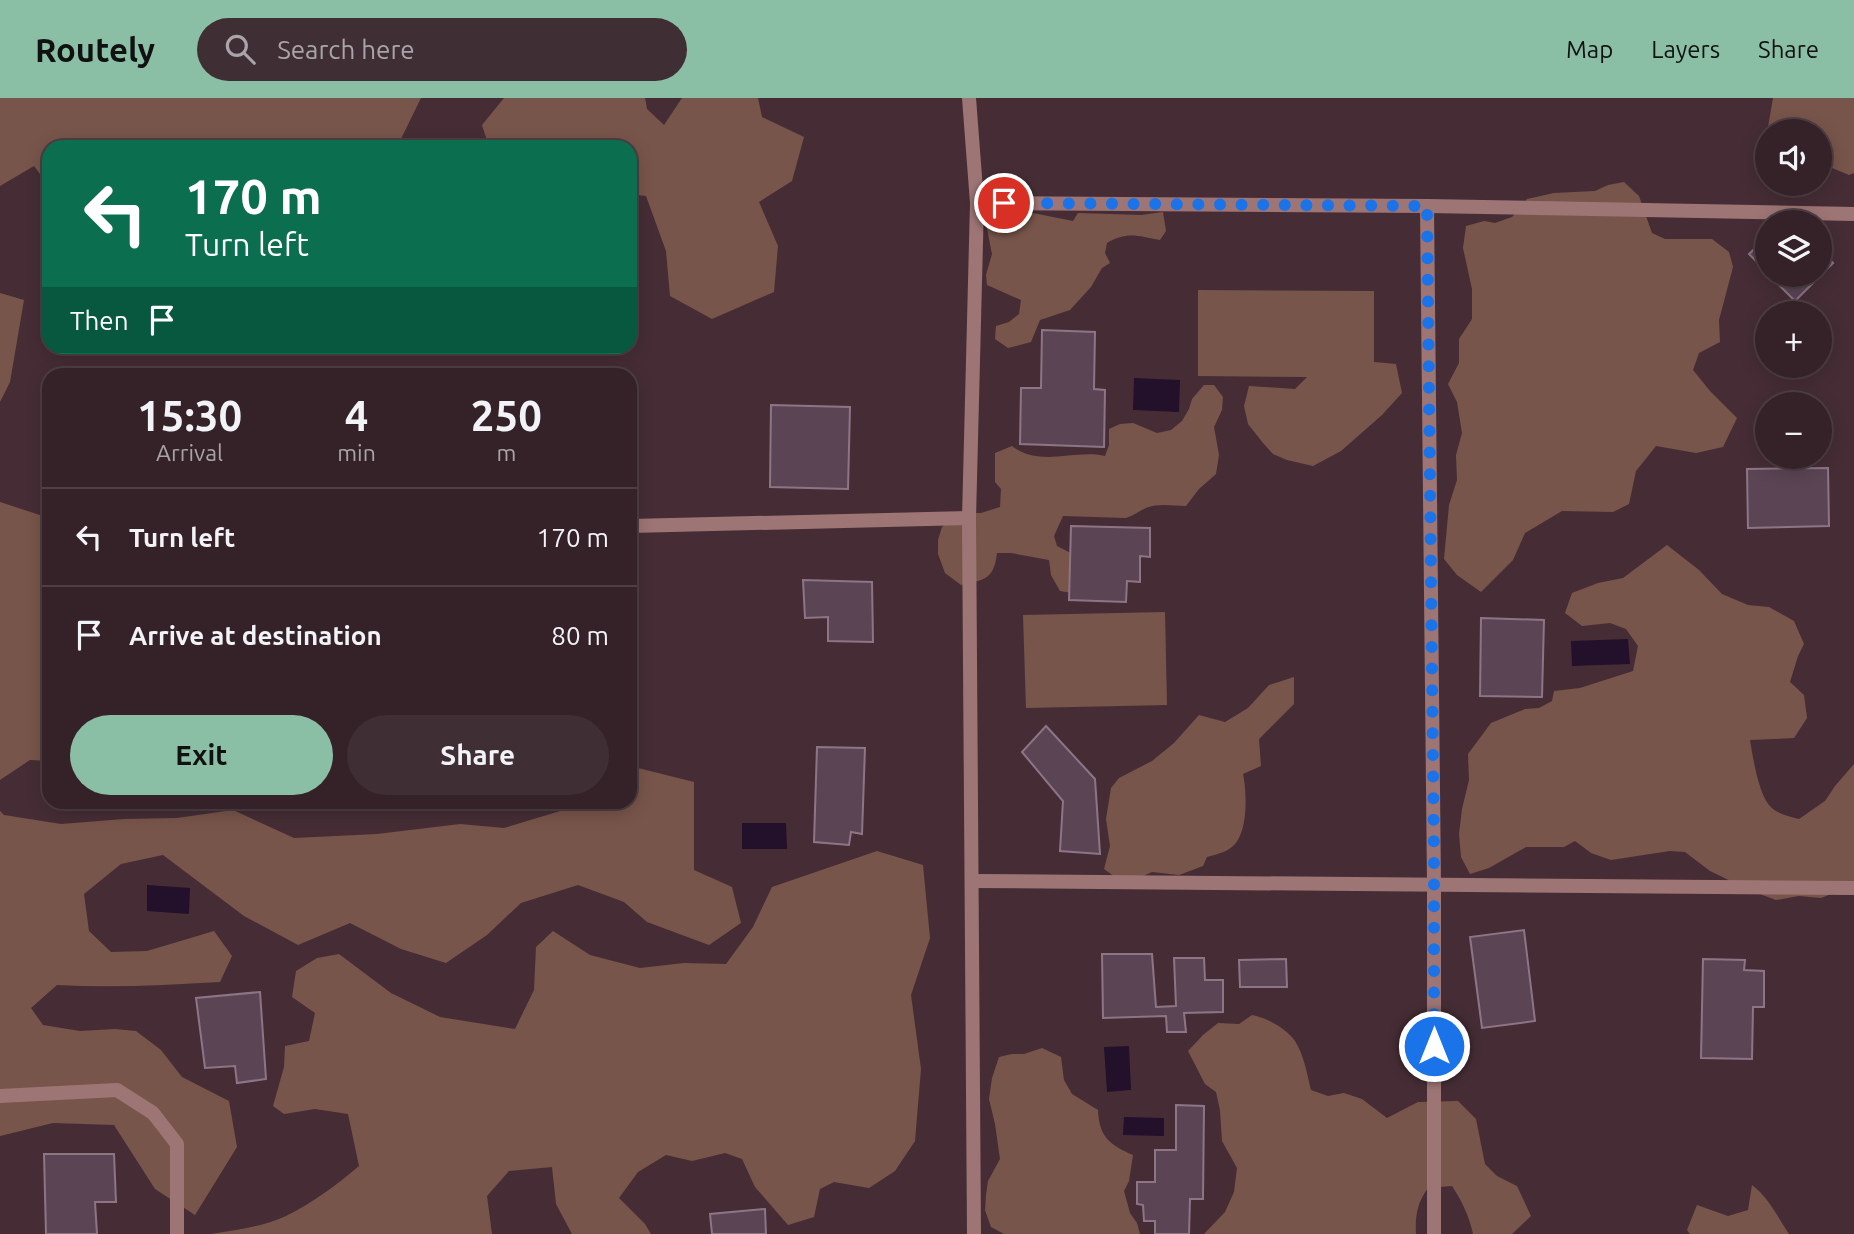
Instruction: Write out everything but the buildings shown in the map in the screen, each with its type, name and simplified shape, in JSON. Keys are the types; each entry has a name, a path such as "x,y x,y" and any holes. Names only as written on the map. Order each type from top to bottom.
{"street":[{"path":"969,98 977,202 969,518 974,1234"},
{"path":"977,202 1427,206 1854,214"},
{"path":"1427,206 1434,885 1434,1234"},
{"path":"637,526 969,518"},
{"path":"972,881 1854,888"},
{"path":"0,1096 117,1090 153,1113 177,1144 177,1234"}],"shaded area":[{"path":"0,98 421,98 400,140 42,140 42,177 34,166 0,186"},
{"path":"504,98 645,98 647,109 664,125 682,98 758,98 762,117 804,137 792,181 759,202 778,246 774,292 712,319 670,296 666,251 646,196 637,195 637,140 487,140 482,125"},
{"path":"1773,98 1854,98 1854,173 1849,175 1832,168 1832,119 1769,119"},
{"path":"1624,182 1639,196 1652,233 1665,239 1712,239 1729,252 1733,267 1719,320 1720,342 1699,353 1693,370 1737,418 1723,447 1696,453 1656,446 1636,471 1629,504 1613,512 1562,511 1525,533 1513,560 1481,592 1457,575 1444,559 1449,505 1457,480 1456,455 1462,433 1457,402 1448,384 1459,363 1459,339 1472,319 1472,289 1463,248 1466,226 1484,221 1495,223 1512,217 1527,199 1554,193 1595,191"},
{"path":"1018,210 1073,221 1078,213 1141,215 1163,212 1166,231 1160,240 1127,236 1107,243 1105,253 1110,263 1102,268 1091,287 1070,310 1040,320 1031,342 1008,348 995,339 996,326 1009,322 1019,314 1021,300 987,285 986,275 992,254 987,229 999,215"},
{"path":"1198,290 1374,291 1374,362 1396,364 1402,393 1382,415 1341,451 1313,466 1273,454 1248,424 1244,406 1249,386 1295,389 1307,377 1198,376"},
{"path":"0,293 24,300 10,382 0,402"},
{"path":"1134,378 1180,380 1179,412 1133,410"},
{"path":"1204,385 1214,385 1223,397 1222,410 1214,427 1219,455 1216,474 1199,489 1186,506 1151,506 1126,518 1063,516 1054,536 1057,546 1086,561 1084,595 1060,591 1051,575 1049,560 1011,553 997,553 991,573 976,582 961,585 945,573 938,554 942,527 959,513 981,513 1000,507 1001,489 995,482 995,453 1012,446 1034,456 1105,456 1109,445 1109,429 1120,424 1133,423 1157,433 1171,430 1182,421 1192,399"},
{"path":"0,502 42,516 42,761 30,760 0,780"},
{"path":"1667,545 1699,570 1722,594 1748,605 1769,607 1794,621 1804,644 1790,682 1804,695 1807,718 1794,738 1750,740 1754,765 1769,805 1779,813 1799,819 1825,801 1854,764 1854,883 1849,887 1821,898 1799,896 1776,900 1710,871 1685,852 1670,851 1611,860 1591,853 1575,841 1564,847 1526,847 1489,868 1470,874 1461,857 1459,834 1469,780 1468,754 1491,723 1525,709 1539,708 1552,701 1554,691 1580,688 1633,671 1638,646 1626,629 1610,623 1582,626 1565,613 1572,593 1598,583 1623,578"},
{"path":"1165,612 1167,705 1026,708 1023,615"},
{"path":"1628,639 1630,664 1572,666 1571,641"},
{"path":"1294,677 1294,704 1259,739 1261,766 1243,774 1245,814 1236,843 1224,852 1207,857 1203,866 1179,875 1152,872 1125,884 1104,869 1110,846 1106,819 1111,788 1119,778 1152,761 1174,743 1199,715 1225,722 1248,708 1269,685"},
{"path":"637,769 694,782 694,870 732,887 741,923 709,945 647,922 624,902 578,885 521,903 487,935 446,963 401,949 350,923 298,945 244,916 163,855 121,864 84,894 89,931 111,952 147,951 214,931 232,956 220,982 119,986 57,985 31,1008 43,1025 80,1031 136,1031 161,1050 182,1077 229,1101 237,1147 195,1215 155,1189 114,1125 53,1123 0,1136 0,811 4,815 61,824 177,818 233,810 294,838 377,834 460,824 504,828 567,809 637,809"},
{"path":"742,823 786,823 787,849 742,849"},
{"path":"877,851 923,865 930,938 911,995 921,1069 915,1141 895,1171 869,1188 834,1182 820,1189 814,1217 788,1225 755,1187 742,1159 725,1153 692,1161 666,1155 638,1172 619,1198 645,1224 651,1234 572,1234 556,1204 552,1167 509,1171 487,1196 492,1234 211,1234 258,1225 286,1216 324,1193 359,1166 348,1114 315,1109 284,1114 273,1106 284,1067 285,1046 309,1041 315,1013 292,997 296,971 317,958 339,954 391,993 440,1017 515,1029 534,990 536,947 553,931 590,955 640,968 684,963 726,964 753,927 772,887"},
{"path":"147,885 190,888 189,914 147,911"},
{"path":"1252,1015 1276,1024 1295,1041 1303,1058 1311,1090 1328,1096 1344,1093 1362,1099 1387,1118 1418,1102 1458,1101 1476,1119 1485,1164 1497,1176 1517,1186 1531,1216 1512,1234 1473,1234 1465,1209 1452,1186 1428,1188 1418,1210 1416,1234 1204,1234 1225,1212 1234,1192 1237,1168 1222,1141 1216,1092 1205,1084 1188,1051 1218,1023 1239,1024"},
{"path":"1129,1046 1131,1090 1107,1092 1104,1047"},
{"path":"1042,1048 1061,1057 1064,1080 1072,1094 1098,1110 1101,1127 1107,1139 1133,1155 1129,1181 1124,1191 1140,1234 1004,1234 991,1227 985,1210 986,1195 988,1181 1000,1159 989,1099 992,1078 999,1057 1024,1054"},
{"path":"1124,1117 1164,1118 1164,1136 1123,1135"},
{"path":"1752,1185 1768,1201 1789,1234 1690,1234 1687,1230 1697,1205 1728,1216 1748,1210"}],"route":[{"path":"1004,203 1427,206 1434,1046"}]}
